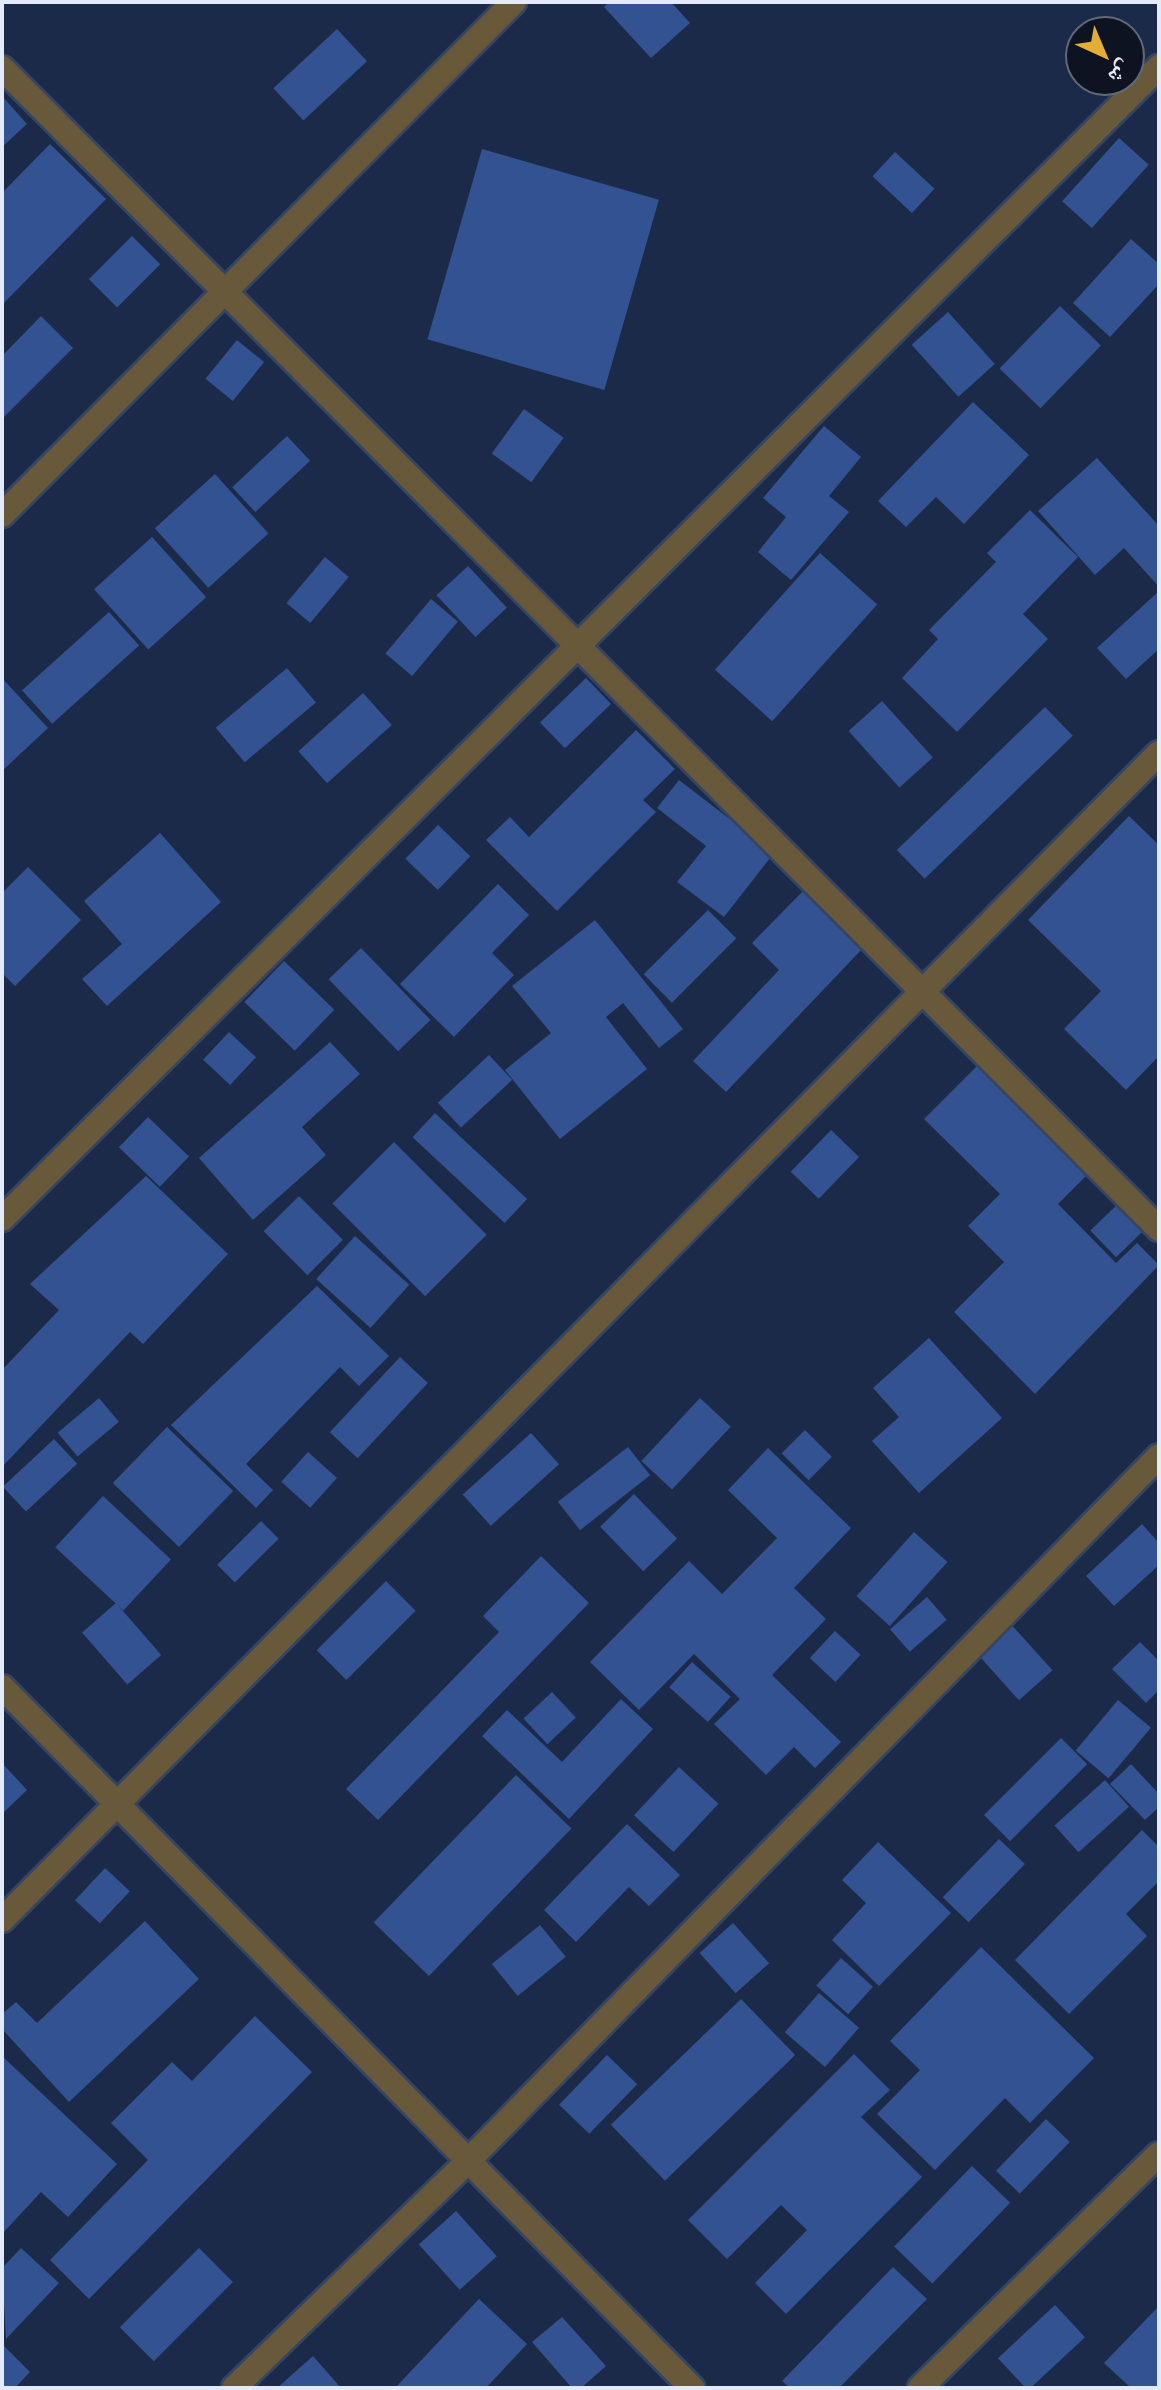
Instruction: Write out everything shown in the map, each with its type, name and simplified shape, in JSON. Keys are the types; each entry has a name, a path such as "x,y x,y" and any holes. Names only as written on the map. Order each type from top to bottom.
{"street":[{"path":"2,515 220,293 514,2"},
{"path":"2,1219 571,646 1159,67"},
{"path":"2,68 220,293 571,646 1159,1229"},
{"path":"2,1920 121,1804 1159,753"},
{"path":"234,2388 468,2161 1159,1456"},
{"path":"2,1687 121,1804 692,2388"},
{"path":"920,2388 1159,2154"}],"building":[{"path":"609,2 671,2 690,23 651,58 604,7"},
{"path":"337,29 367,61 303,121 273,88"},
{"path":"2,96 27,124 2,147"},
{"path":"1119,138 1149,165 1092,228 1062,201"},
{"path":"50,144 106,199 2,305 2,193"},
{"path":"482,149 659,200 604,390 427,339"},
{"path":"895,152 934,189 912,213 872,176"},
{"path":"132,236 160,264 117,307 89,279"},
{"path":"1131,239 1159,264 1159,284 1110,337 1073,303"},
{"path":"1060,306 1101,346 1041,408 1000,369"},
{"path":"948,312 995,364 958,397 912,345"},
{"path":"41,316 73,348 2,419 2,356"},
{"path":"237,340 264,362 233,401 206,379"},
{"path":"973,402 1029,455 964,524 936,497 906,527 878,501"},
{"path":"524,409 564,438 531,482 492,453"},
{"path":"824,426 861,457 829,496 849,512 791,580 758,552 786,517 763,498"},
{"path":"287,436 310,461 255,512 232,487"},
{"path":"1097,458 1159,526 1159,587 1124,548 1095,575 1038,511"},
{"path":"215,474 269,533 208,588 155,528"},
{"path":"1030,510 1078,557 1023,614 1048,639 957,732 902,678 938,639 929,630 996,562 987,553"},
{"path":"152,537 206,597 148,649 94,589"},
{"path":"820,553 877,605 772,721 715,670"},
{"path":"325,557 349,577 310,623 286,603"},
{"path":"468,566 507,608 475,637 437,595"},
{"path":"1159,591 1159,649 1126,679 1097,648"},
{"path":"431,599 458,621 412,676 385,653"},
{"path":"109,612 139,645 52,724 22,690"},
{"path":"287,668 316,702 245,762 216,728"},
{"path":"2,678 48,728 2,771"},
{"path":"586,678 611,704 565,748 540,722"},
{"path":"363,693 392,725 327,783 298,751"},
{"path":"882,701 933,757 899,788 849,731"},
{"path":"1045,707 1073,736 925,879 897,850"},
{"path":"636,730 675,769 643,800 656,812 557,911 486,840 510,817 529,837"},
{"path":"679,780 774,853 724,917 677,882 706,846 657,808"},
{"path":"1129,816 1159,845 1159,1056 1126,1090 1064,1029 1101,991 1028,920"},
{"path":"438,825 470,856 438,890 405,859"},
{"path":"160,833 221,902 107,1006 82,979 122,944 84,901"},
{"path":"28,867 81,920 15,986 2,973 2,893"},
{"path":"498,884 529,915 492,953 514,975 454,1037 400,984"},
{"path":"805,889 864,947 726,1092 693,1061 779,970 752,943"},
{"path":"708,910 736,938 672,1003 644,974"},
{"path":"595,920 683,1029 659,1048 623,1003 606,1017 647,1069 560,1139 505,1070 551,1033 512,986"},
{"path":"361,948 430,1020 398,1051 329,979"},
{"path":"284,961 334,1010 295,1051 244,1002"},
{"path":"229,1032 256,1057 230,1085 203,1060"},
{"path":"330,1042 360,1074 302,1127 326,1155 253,1220 199,1158"},
{"path":"489,1055 512,1080 461,1128 438,1103"},
{"path":"980,1063 1089,1173 1058,1204 1116,1263 1137,1243 1159,1265 1035,1394 954,1312 1004,1262 968,1226 1000,1194 924,1119"},
{"path":"435,1113 527,1199 505,1223 412,1137"},
{"path":"148,1117 189,1157 160,1187 119,1147"},
{"path":"831,1130 859,1157 819,1199 791,1172"},
{"path":"394,1142 487,1235 425,1296 332,1204"},
{"path":"146,1176 228,1254 143,1344 130,1332 2,1467 2,1370 59,1310 30,1284"},
{"path":"299,1196 343,1240 307,1275 264,1231"},
{"path":"1122,1200 1148,1227 1116,1257 1090,1231"},
{"path":"355,1236 409,1285 370,1328 316,1279"},
{"path":"317,1286 389,1356 359,1386 340,1367 246,1464 273,1490 256,1508 171,1425"},
{"path":"929,1338 1002,1418 919,1493 872,1441 899,1417 873,1388"},
{"path":"400,1357 428,1383 358,1458 330,1432"},
{"path":"99,1398 119,1422 78,1456 58,1433"},
{"path":"700,1398 731,1427 672,1490 641,1461"},
{"path":"167,1427 233,1491 179,1547 113,1483"},
{"path":"805,1430 832,1457 809,1480 782,1453"},
{"path":"531,1433 559,1464 491,1526 463,1495"},
{"path":"54,1439 77,1464 26,1512 3,1487"},
{"path":"628,1447 650,1475 580,1530 558,1502"},
{"path":"768,1448 851,1528 794,1588 826,1619 772,1675 841,1742 815,1768 794,1747 766,1775 714,1724 740,1699 694,1654 639,1710 590,1662 689,1561 722,1594 777,1538 728,1490"},
{"path":"308,1452 337,1478 310,1508 281,1482"},
{"path":"634,1494 677,1539 643,1571 600,1527"},
{"path":"103,1496 171,1559 123,1611 55,1547"},
{"path":"261,1521 279,1539 235,1583 217,1565"},
{"path":"1142,1524 1159,1543 1159,1565 1114,1606 1086,1576"},
{"path":"914,1532 947,1562 890,1626 856,1596"},
{"path":"541,1556 589,1603 378,1820 346,1789 499,1632 483,1616"},
{"path":"386,1581 416,1611 346,1680 317,1650"},
{"path":"927,1597 947,1620 910,1652 890,1629"},
{"path":"116,1603 161,1655 127,1685 82,1633"},
{"path":"1001,1613 1053,1670 1019,1700 968,1643"},
{"path":"835,1631 861,1655 835,1682 810,1658"},
{"path":"1140,1642 1159,1661 1159,1690 1146,1703 1112,1669"},
{"path":"692,1662 731,1697 708,1722 669,1687"},
{"path":"552,1692 576,1718 547,1744 523,1719"},
{"path":"621,1699 653,1729 569,1819 482,1736 507,1710 562,1762"},
{"path":"1118,1700 1151,1728 1109,1778 1076,1751"},
{"path":"1061,1738 1087,1764 1010,1841 984,1815"},
{"path":"2,1763 27,1790 2,1814"},
{"path":"1131,1764 1159,1794 1159,1807 1145,1820 1110,1784"},
{"path":"679,1767 718,1804 673,1852 634,1815"},
{"path":"516,1775 571,1828 429,1976 374,1922"},
{"path":"1105,1780 1129,1807 1079,1852 1054,1826"},
{"path":"627,1824 680,1875 649,1906 629,1887 576,1942 544,1910"},
{"path":"1142,1830 1159,1847 1159,1881 1126,1914 1147,1936 1069,2014 1015,1960"},
{"path":"999,1839 1025,1864 969,1922 943,1897"},
{"path":"878,1842 951,1913 879,1986 832,1940 866,1903 842,1880"},
{"path":"105,1868 130,1891 100,1923 75,1900"},
{"path":"145,1921 199,1979 69,2102 2,2029 2,2014 16,2002 37,2023"},
{"path":"733,1923 769,1963 736,1993 700,1953"},
{"path":"540,1925 566,1957 518,1996 492,1964"},
{"path":"981,1947 1094,2058 1030,2123 1005,2098 935,2170 877,2114 920,2070 890,2041"},
{"path":"841,1958 873,1987 848,2014 816,1985"},
{"path":"819,1993 859,2028 825,2067 785,2032"},
{"path":"741,1999 795,2055 665,2181 611,2125"},
{"path":"255,2016 312,2072 89,2299 50,2260 148,2160 111,2123 172,2062 192,2081"},
{"path":"854,2054 890,2090 861,2117 922,2177 786,2314 755,2283 807,2230 781,2205 727,2259 688,2220"},
{"path":"607,2055 637,2084 589,2134 559,2105"},
{"path":"2,2056 117,2164 68,2217 41,2192 2,2234"},
{"path":"1046,2119 1070,2142 1020,2194 996,2171"},
{"path":"972,2166 1010,2203 932,2283 894,2247"},
{"path":"456,2211 497,2256 460,2290 419,2244"},
{"path":"21,2248 59,2283 6,2339 2,2268"},
{"path":"199,2248 233,2282 154,2361 120,2327"},
{"path":"893,2267 927,2299 839,2388 790,2388 782,2381"},
{"path":"479,2299 527,2344 486,2388 395,2388"},
{"path":"1055,2305 1085,2337 1031,2388 1026,2388 998,2358"},
{"path":"1159,2306 1159,2388 1131,2388 1104,2363"},
{"path":"562,2317 606,2366 581,2388 572,2388 532,2342"},
{"path":"2,2344 30,2372 15,2388 2,2388"},
{"path":"313,2356 341,2388 277,2388"}]}
